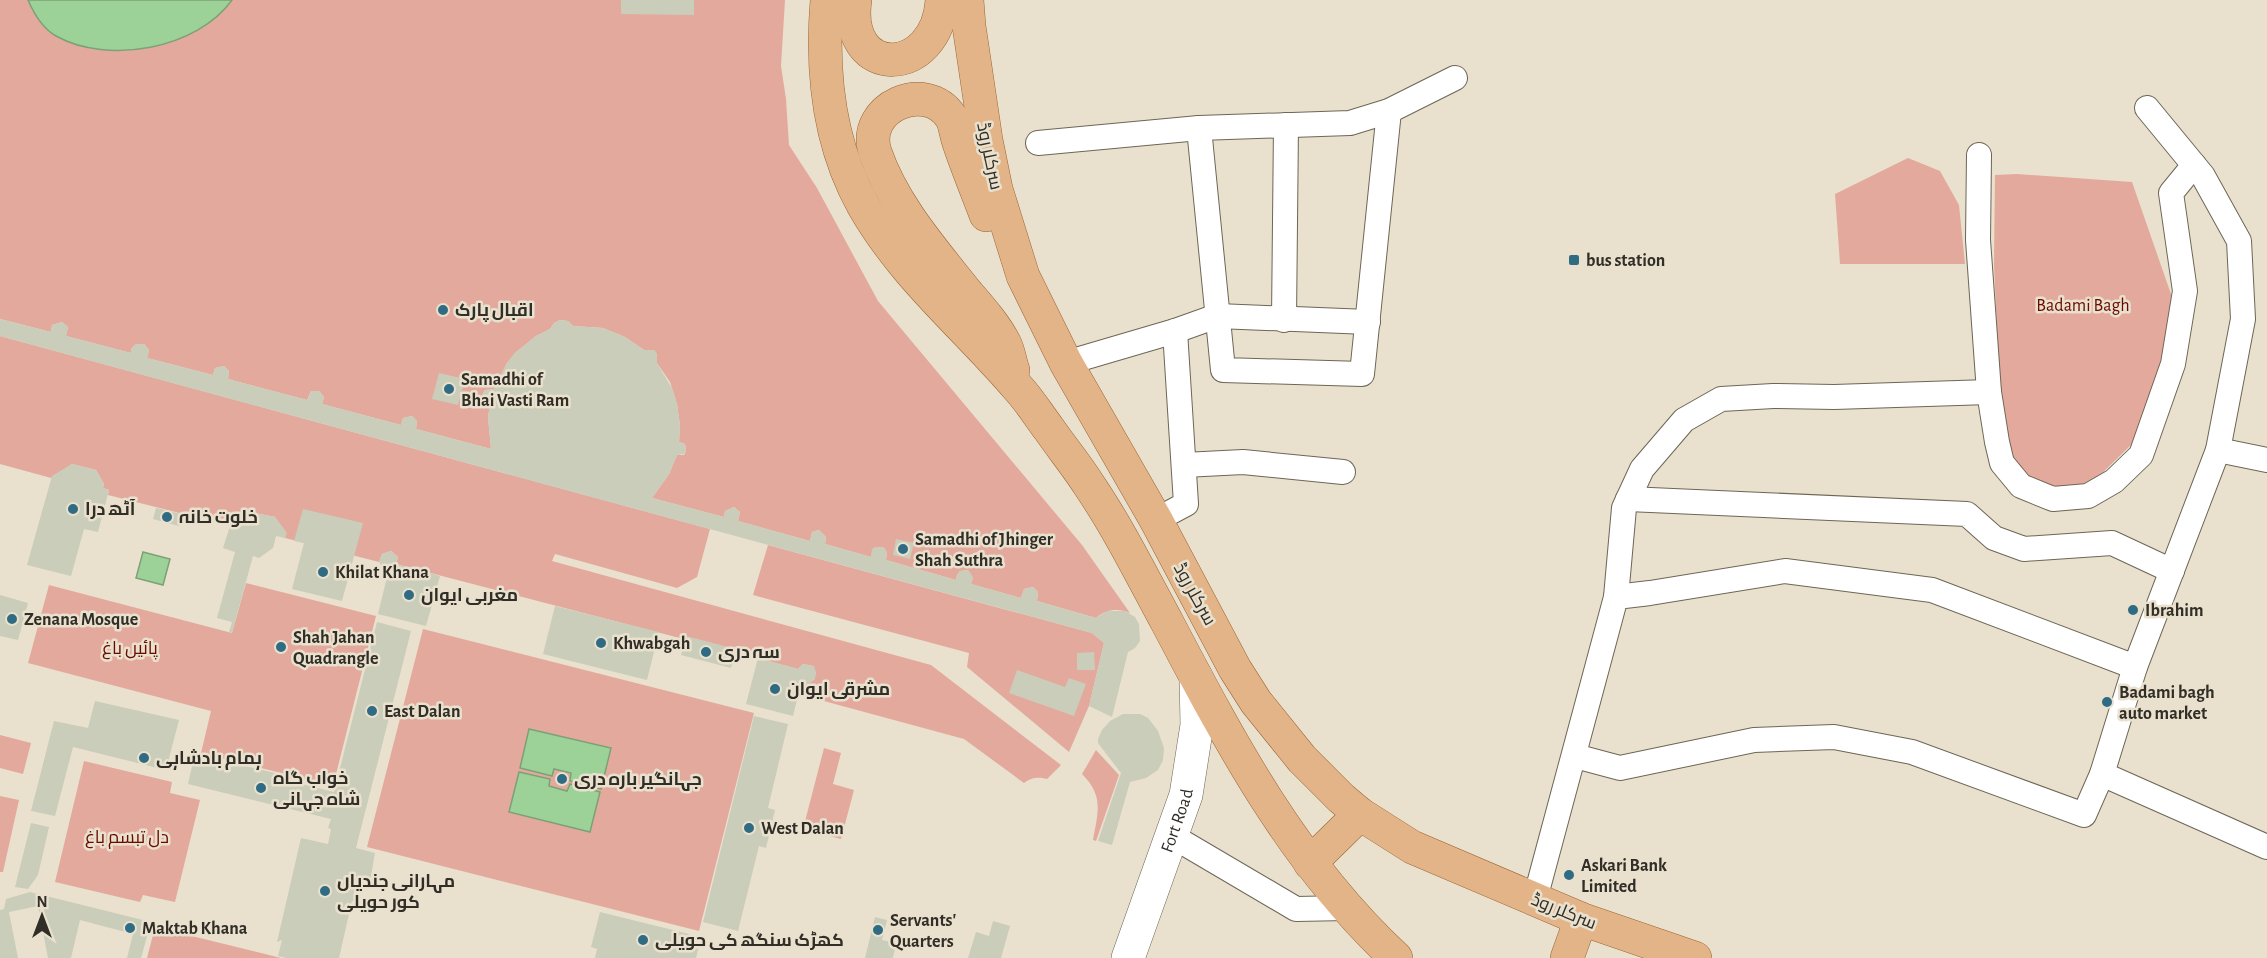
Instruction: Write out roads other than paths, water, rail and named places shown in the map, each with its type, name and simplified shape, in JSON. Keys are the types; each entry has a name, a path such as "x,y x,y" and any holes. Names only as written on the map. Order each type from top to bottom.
{"main road":[{"name":"سرکلر روڈ","path":"827,0 825,82 832,125 847,171 863,205 893,251 954,321 1019,389 1089,485 1136,564 1251,776 1284,827 1362,927 1396,958"},
{"path":"855,0 853,12 855,30 863,45 874,55 886,60 901,60 913,55 936,31 941,15 942,0"},
{"name":"سرکلر روڈ","path":"967,0 986,140 996,189 1023,276 1066,363 1156,520 1235,669 1256,702 1302,759 1360,814 1412,847 1581,919 1695,958"},
{"path":"1019,389 1005,344 978,306 921,235 897,197 882,167 874,150 874,131 885,111 906,100 924,100 940,107 951,117 970,175 989,220 1023,276"},
{"path":"1310,863 1360,814"},
{"path":"1567,958 1581,919"}],"street":[{"path":"1038,142 1199,128 1350,123 1389,111 1455,78"},
{"path":"1575,756 1620,768 1754,740 1834,738 1912,752 2084,816 2102,774 2134,667 2218,450 2243,319 2239,241 2203,176 2147,108"},
{"path":"1199,128 1223,370 1362,374 1389,111"},
{"path":"1284,320 1286,125"},
{"path":"1979,155 1978,240 1989,392 1997,442 2002,463 2021,486 2054,500 2088,496 2114,481 2141,455 2173,364 2185,291 2171,193 2194,165"},
{"path":"1066,363 1175,331 1217,316 1368,322"},
{"path":"1156,520 1186,504 1175,331"},
{"path":"1535,899 1616,597 1624,508 1642,469 1684,420 1721,399 1989,392"},
{"path":"2218,450 2267,460"},
{"path":"1184,465 1243,462 1343,471"},
{"path":"1628,500 1968,514 1994,538 2024,549 2112,543 2172,571"},
{"path":"1616,597 1785,571 1932,590 2134,667"},
{"name":"Fort Road","path":"1128,958 1186,795 1197,725 1196,677"},
{"path":"2102,774 2267,847"},
{"path":"1172,836 1296,909 1347,908"}],"place":[{"name":"bus station","path":"1574,260"},
{"name":"اقبال پارک","path":"443,310"},
{"name":"Samadhi of Bhai Vasti Ram","path":"449,389"},
{"name":"آٹھ درا","path":"73,509"},
{"name":"خلوت خانہ","path":"167,517"},
{"name":"Samadhi of Jhinger Shah Suthra","path":"903,549"},
{"name":"Khilat Khana","path":"323,572"},
{"name":"مغربی ایوان","path":"409,595"},
{"name":"Ibrahim","path":"2133,610"},
{"name":"Zenana Mosque","path":"12,619"},
{"name":"Khwabgah","path":"601,643"},
{"name":"Shah Jahan Quadrangle","path":"281,647"},
{"name":"سہ دری","path":"706,652"},
{"name":"مشرقی ایوان","path":"775,689"},
{"name":"Badami bagh auto market","path":"2107,702"},
{"name":"East Dalan","path":"372,711"},
{"name":"ہمام بادشاہی","path":"144,758"},
{"name":"جہانگیر بارہ دری","path":"562,779"},
{"name":"خواب گاہ شاہ جہانی","path":"261,788"},
{"name":"West Dalan","path":"749,828"},
{"name":"Askari Bank Limited","path":"1569,875"},
{"name":"مہارانی جندیاں کور حویلی","path":"325,891"},
{"name":"Maktab Khana","path":"130,928"},
{"name":"Servants' Quarters","path":"878,930"},
{"name":"کھڑک سنگھ کی حویلی","path":"643,940"}],"park label":[{"name":"Badami Bagh","path":"2083,305"},
{"name":"پائیں باغ","path":"130,648"},
{"name":"دل تبسم باغ","path":"127,837"}]}
